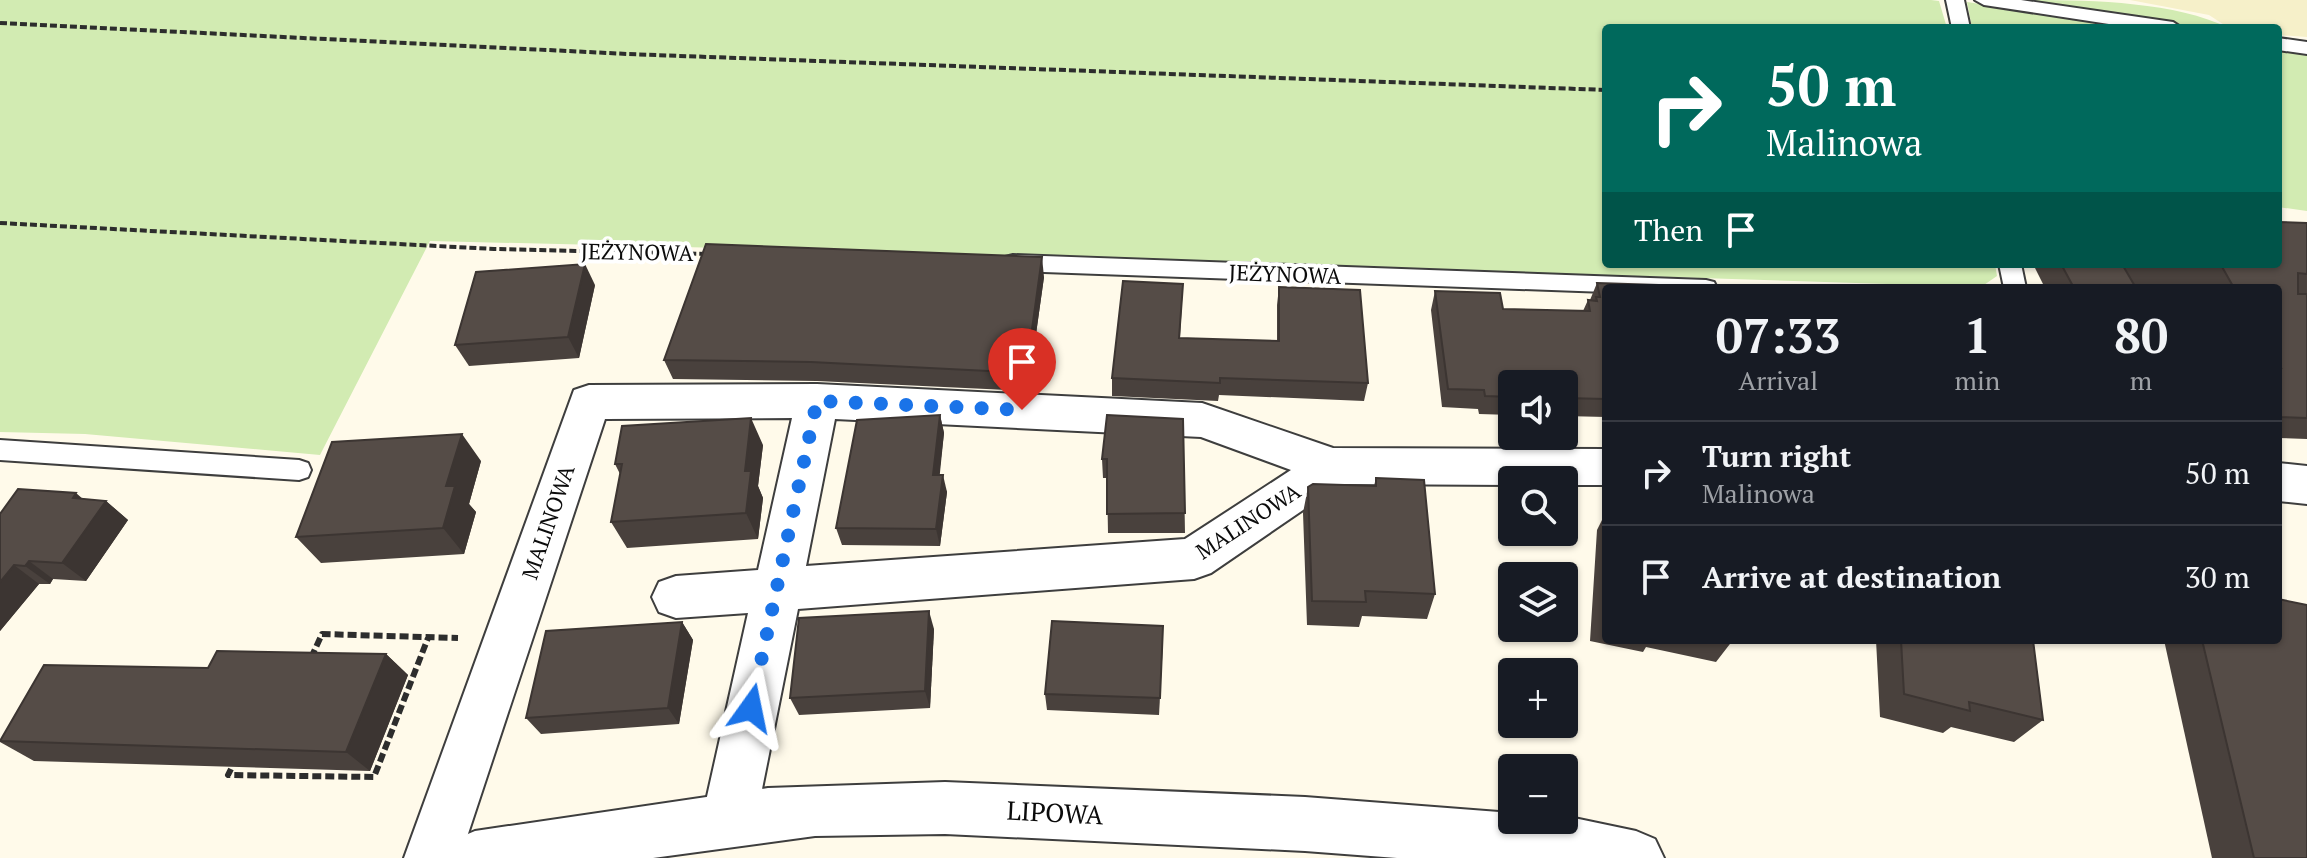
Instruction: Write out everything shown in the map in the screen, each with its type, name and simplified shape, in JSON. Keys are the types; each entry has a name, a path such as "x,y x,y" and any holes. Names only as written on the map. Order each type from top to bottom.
{"street":[{"name":"MALINOWA","path":"432,858 589,402 817,401 1202,420 1333,466 1602,467"},
{"path":"729,819 817,401"},
{"name":"MALINOWA","path":"676,597 1194,559 1333,466"},
{"path":"2282,482 2307,485"},
{"name":"LIPOWA","path":"475,858 729,819 815,810 945,808 1305,824 1574,845 1636,858"}],"lane":[{"path":"1955,0 1960,24"},
{"path":"1984,0 2146,24"},
{"path":"2282,45 2307,48"},
{"name":"JEŻYNOWA","path":"989,262 1602,284"},
{"path":"0,450 299,470"}],"path":[{"path":"0,23 628,54 1602,90"},
{"name":"JEŻYNOWA","path":"0,223 494,249 710,254"},
{"path":"310,660 322,634 507,640"},
{"path":"231,769 228,775 374,777 428,638"}],"shaded area":[{"path":"2130,0 2307,0 2307,37 2282,35 2282,24 2223,24 2209,15"}],"green space":[{"path":"0,0 1939,1 1946,24 1602,24 1602,268 1996,268 1997,276 1985,284 1887,284 853,251 430,241 320,455 85,434 0,432"},
{"path":"2016,0 2097,1 2154,7 2219,24 2178,24"},
{"path":"1967,2 2110,24 1971,24"},
{"path":"2282,51 2307,54 2307,211 2282,208"}],"building":[{"path":"2282,222 2307,223 2307,274 2298,273 2298,294 2307,294 2307,418 2282,417 2282,284 2232,284 2223,268 2282,268"},
{"path":"706,244 1042,257 1026,373 811,362 664,360"},
{"path":"585,264 568,337 455,345 476,272"},
{"path":"2063,268 2124,268 2134,284 2072,284"},
{"path":"1123,281 1183,284 1179,338 1279,341 1279,287 1360,290 1368,383 1220,378 1220,383 1112,378"},
{"path":"1597,283 1628,284 1602,284 1602,399 1578,398 1578,370 1498,370 1498,396 1485,396 1484,390 1448,389 1435,291 1500,293 1503,309 1590,311 1588,300 1597,301 1596,297 1600,297"},
{"path":"940,415 933,475 943,475 936,529 836,528 857,420"},
{"path":"1107,415 1183,419 1185,513 1107,514 1107,459 1102,459"},
{"path":"751,418 745,471 751,471 746,513 611,522 622,464 615,464 622,426"},
{"path":"462,434 446,486 455,486 443,528 296,537 332,442"},
{"path":"1376,478 1424,480 1435,594 1365,591 1366,602 1312,601 1308,487 1313,484 1376,486"},
{"path":"18,489 76,493 73,498 106,501 62,563 29,561 25,566 14,565 0,582 0,514"},
{"path":"2282,600 2307,605 2307,858 2254,858 2203,644 2282,644"},
{"path":"929,611 925,691 790,698 799,618"},
{"path":"1052,621 1163,626 1160,698 1045,694"},
{"path":"682,622 668,708 526,718 546,631"},
{"path":"1901,644 2034,644 2043,720 1969,702 1970,711 1904,694"},
{"path":"217,651 386,654 346,752 0,741 44,665 208,668"}],"route":[{"path":"751,708 817,401 1022,410"}]}
